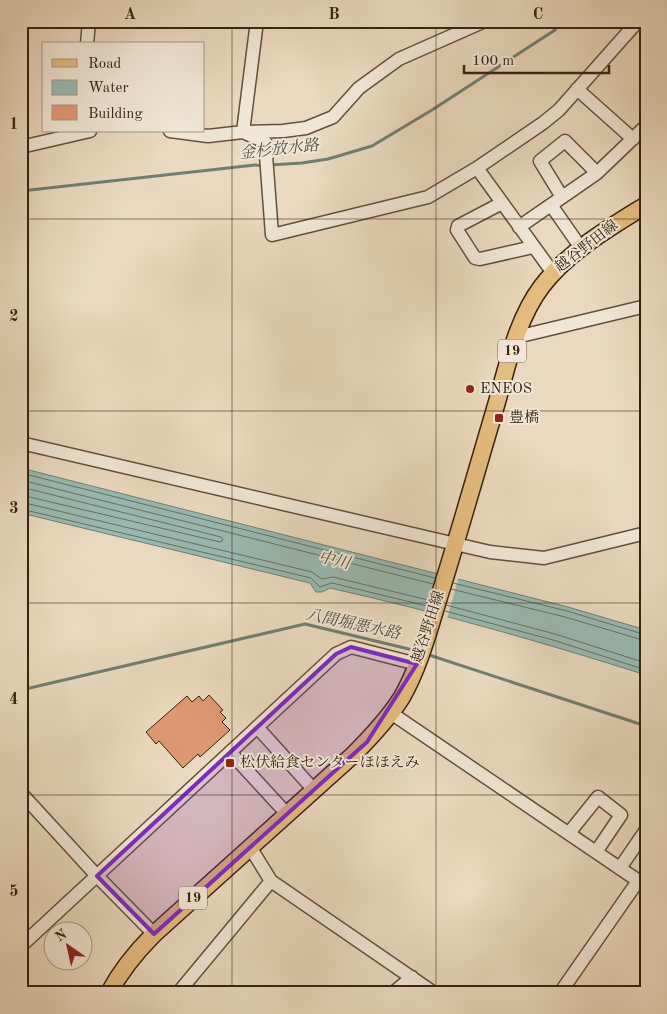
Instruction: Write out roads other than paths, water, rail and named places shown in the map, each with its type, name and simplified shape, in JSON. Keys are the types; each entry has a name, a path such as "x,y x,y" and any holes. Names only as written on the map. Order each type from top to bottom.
{"main road":[{"name":"越谷野田線","path":"110,993 120,973 154,934 367,742 401,697 418,661 455,545 518,333 532,302 553,273 580,248 646,205"}],"street":[{"path":"87,42 90,21"},
{"path":"243,132 257,21"},
{"path":"178,132 208,136 306,128 333,117 359,88 399,59 484,21"},
{"path":"243,132 265,142 272,235 428,196 477,168 543,124 559,110 638,21"},
{"path":"577,89 633,139"},
{"path":"519,227 596,174 646,126"},
{"path":"21,147 86,132"},
{"path":"580,248 540,162 565,141 596,174"},
{"path":"477,168 553,273"},
{"path":"502,204 458,226 457,230 475,258 480,259 533,246"},
{"path":"518,333 525,336 646,306"},
{"path":"21,443 490,552 544,558 646,533"},
{"path":"21,946 336,654 351,647 418,661"},
{"path":"390,713 642,883 560,993"},
{"path":"257,728 314,790"},
{"path":"230,752 287,814"},
{"path":"21,793 97,876 154,934"},
{"path":"569,834 598,797 621,815 596,852"},
{"path":"620,868 646,830"},
{"path":"250,847 271,881 434,993"},
{"path":"178,993 271,881"},
{"path":"393,993 412,977"}],"water":[{"name":"中川","path":"21,468 568,607 646,630 646,675 450,617 330,588 322,592 316,592 310,583 21,513"}],"waterway":[{"name":"金杉放水路","path":"270,165 328,159 372,146 432,110 555,30 561,21"},
{"name":"金杉放水路","path":"21,191 255,165 264,166"},
{"name":"八間堀悪水路","path":"21,690 305,624 417,651"},
{"name":"八間堀悪水路","path":"426,654 646,726"}],"place":[{"name":"ENEOS","path":"470,389"},
{"name":"豊橋","path":"499,418"},
{"name":"松伏給食センターほほえみ","path":"230,763"}]}
